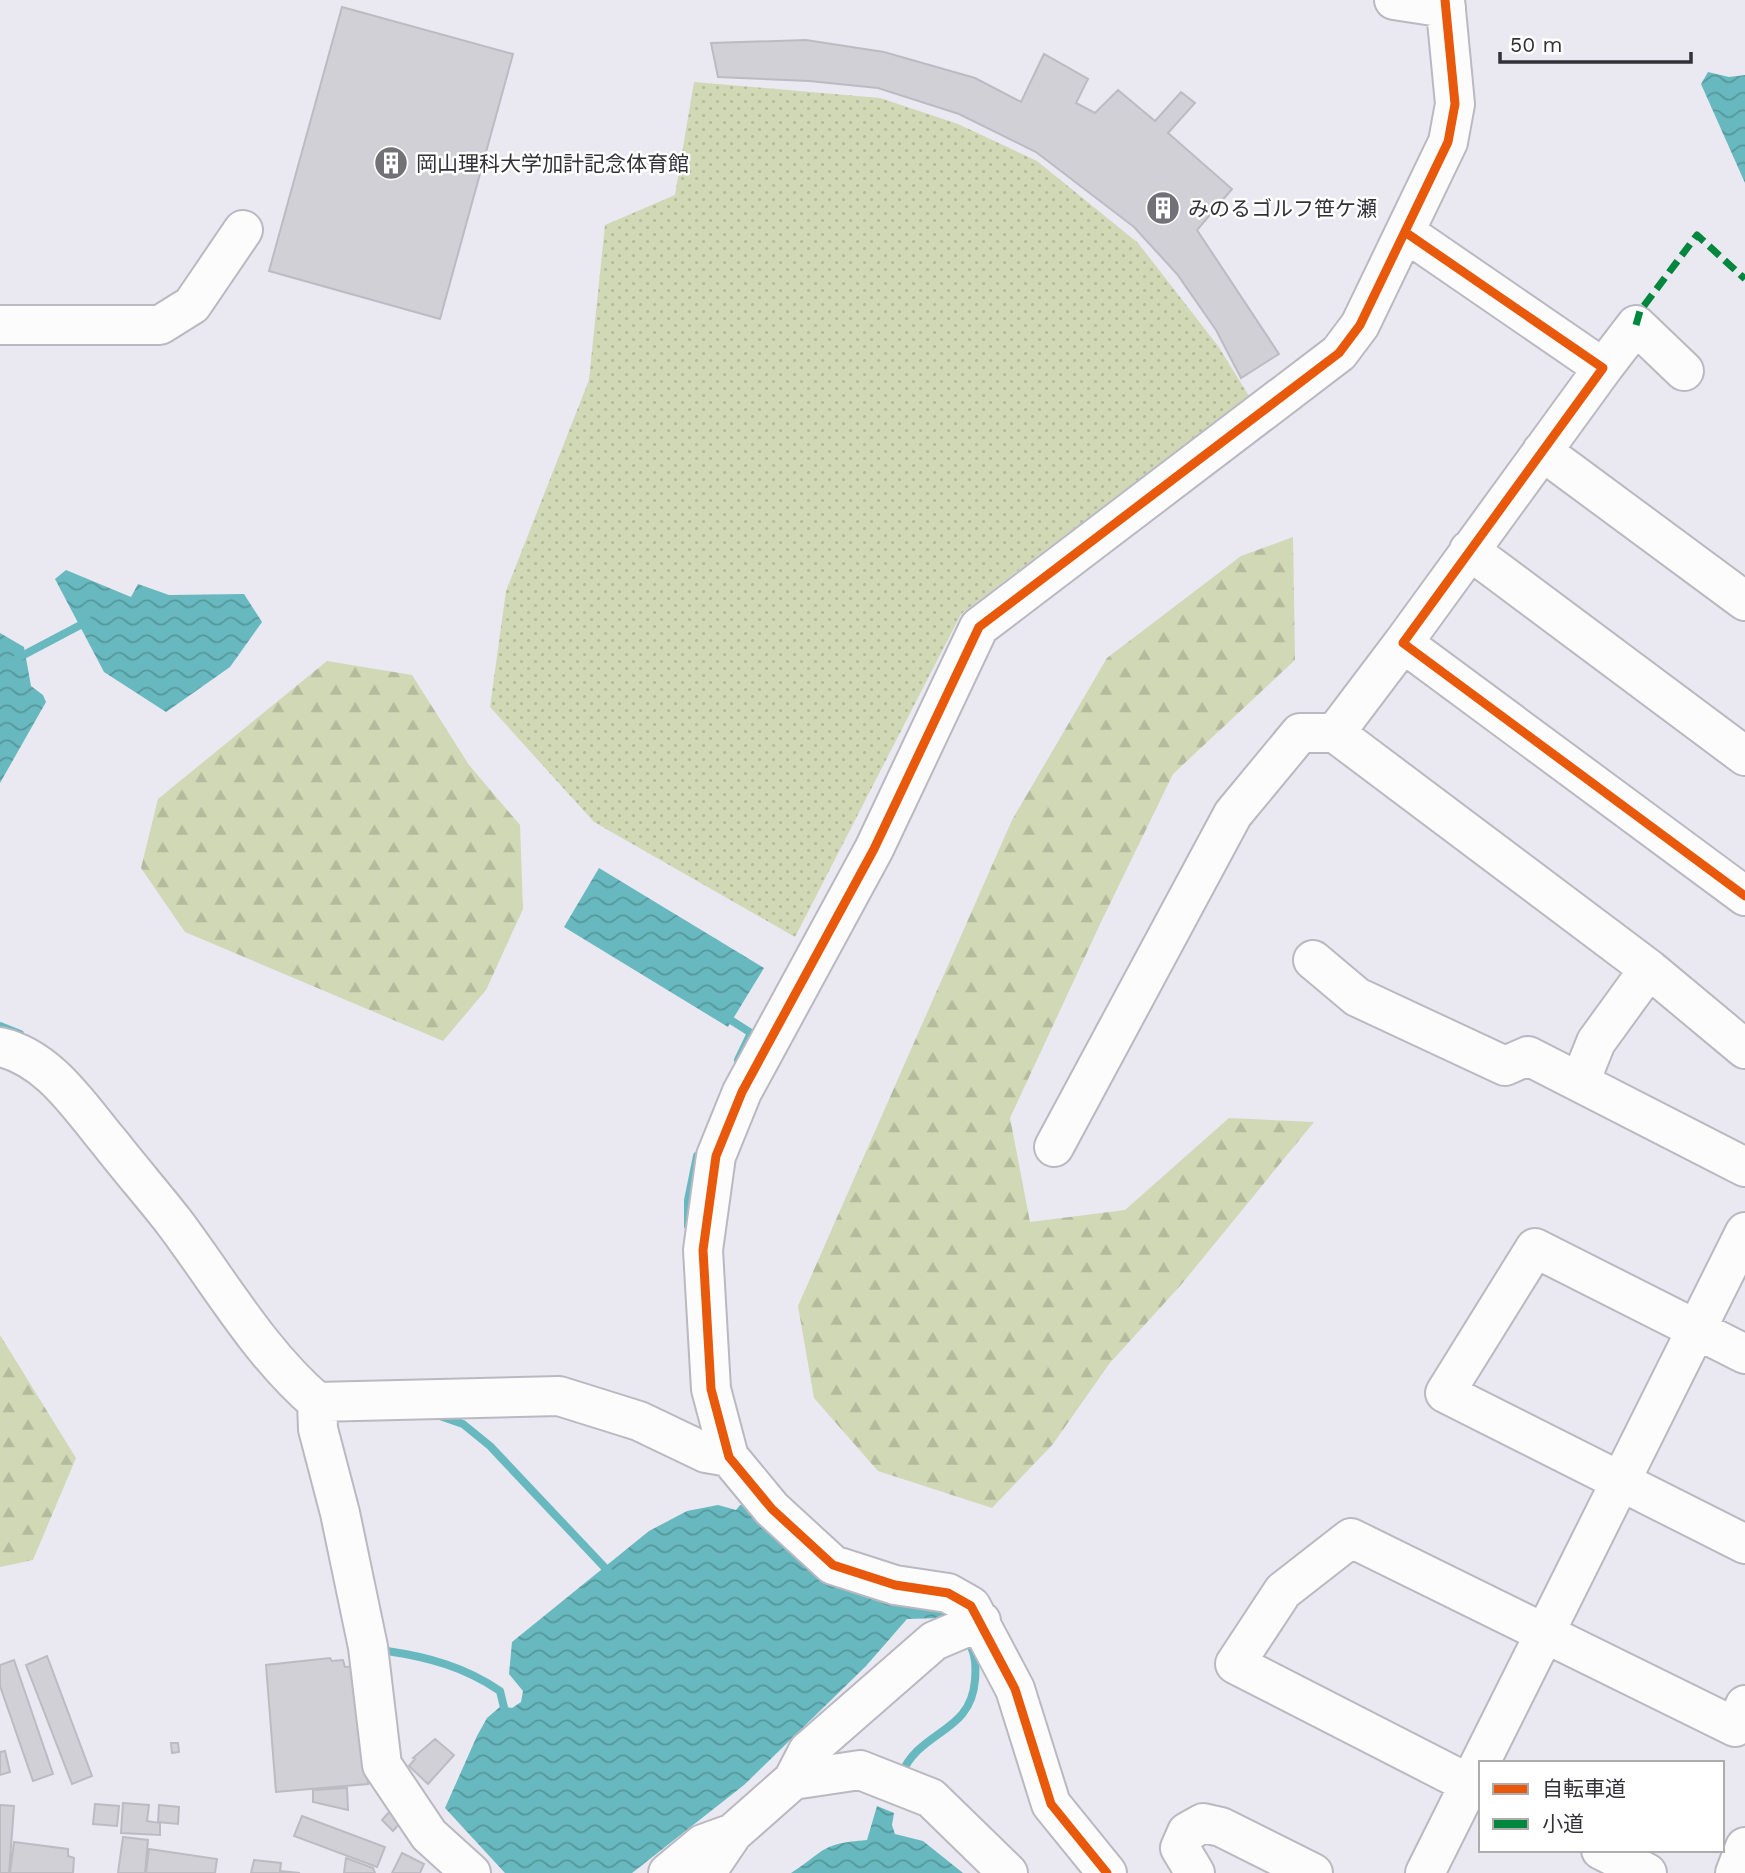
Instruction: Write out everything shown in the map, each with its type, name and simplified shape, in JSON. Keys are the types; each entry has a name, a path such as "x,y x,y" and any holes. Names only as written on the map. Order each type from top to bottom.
{"street":[{"path":"1107,1873 1051,1804 1015,1689 968,1627 971,1606 948,1593 895,1585 833,1565 772,1509 729,1457 711,1389 703,1250 716,1156 742,1093 874,849 979,627 1339,353 1360,325 1448,142 1455,104 1446,4 1394,0"},
{"path":"0,325 160,325 192,305 243,230"},
{"path":"1405,232 1603,368"},
{"path":"1335,733 1636,326 1684,370"},
{"path":"1542,451 1745,601"},
{"path":"1469,550 1745,756"},
{"path":"1403,643 1741,885"},
{"path":"1054,1147 1233,814 1300,733 1335,733 1649,969 1745,1049"},
{"path":"1313,960 1357,997 1505,1066 1528,1056 1745,1167"},
{"path":"1580,1082 1596,1042 1649,969"},
{"path":"0,1047 22,1052 68,1091 174,1222 250,1327 294,1382 317,1402 559,1395 639,1421 706,1453 729,1457"},
{"path":"1487,1761 1544,1634 1745,1232"},
{"path":"1745,1353 1535,1248 1445,1393 1745,1544"},
{"path":"317,1402 318,1429 340,1513 368,1647 382,1765 429,1835 471,1873"},
{"path":"1425,1873 1475,1787 1235,1664 1283,1591 1351,1538 1735,1727 1745,1705"},
{"path":"706,1873 733,1833 793,1780 808,1751 934,1641 968,1627"},
{"path":"793,1780 860,1770 932,1798 1008,1873"},
{"path":"1195,1873 1189,1868 1180,1848 1187,1832 1203,1823 1222,1827 1313,1873"},
{"path":"668,1873 703,1844 733,1833"},
{"path":"1735,1873 1745,1847"},
{"path":"1605,1852 1647,1873"}],"green space":[{"name":"みのるゴルフ笹ケ瀬","path":"694,82 880,98 958,124 1037,161 1138,243 1218,346 1249,396 961,614 795,937 594,822 490,707 506,591 589,380 605,225 675,195"},
{"path":"1293,537 1295,660 1173,774 1010,1118 1030,1222 1125,1210 1229,1118 1314,1122 1180,1286 1109,1364 1053,1444 992,1508 878,1471 814,1398 798,1306 1012,820 1107,658 1241,556"},
{"path":"327,661 412,675 469,765 520,825 523,909 486,990 443,1041 185,932 141,868 158,799"},
{"path":"0,1335 76,1458 33,1560 0,1567"}],"water":[{"path":"1708,72 1729,77 1745,75 1745,183 1701,84"},
{"path":"66,570 131,597 138,584 169,595 244,594 262,622 230,667 166,712 104,672 55,579"},
{"path":"0,633 24,647 31,686 43,695 46,702 0,783"},
{"path":"599,868 764,968 728,1027 564,927"},
{"path":"718,1505 736,1510 740,1505 750,1505 960,1607 941,1618 907,1619 866,1666 744,1785 632,1873 505,1873 445,1808 487,1718 501,1706 512,1708 521,1702 523,1691 509,1674 512,1642 649,1531 687,1511"},
{"path":"877,1806 894,1813 892,1825 895,1834 923,1841 963,1873 791,1873 824,1849 867,1840"}],"building":[{"name":"岡山理科大学加計記念体育館","path":"342,7 513,54 440,319 269,271"},
{"name":"みのるゴルフ笹ケ瀬","path":"806,40 884,52 975,78 1021,102 1044,54 1088,79 1076,103 1095,113 1118,90 1155,121 1181,92 1195,103 1168,133 1232,189 1197,230 1279,354 1241,378 1216,330 1177,274 1134,227 1036,152 959,114 878,88 809,81 718,77 711,43"},
{"path":"47,1656 92,1776 72,1784 26,1665"},
{"path":"330,1658 332,1661 343,1660 345,1667 359,1666 368,1784 276,1792 266,1665"},
{"path":"14,1660 53,1774 33,1781 0,1686 0,1665"},
{"path":"435,1739 454,1755 428,1784 409,1766 415,1759 413,1758"},
{"path":"171,1743 178,1743 179,1752 172,1753"},
{"path":"5,1751 10,1772 0,1775 0,1752"},
{"path":"347,1788 348,1810 313,1802 313,1790"},
{"path":"123,1803 149,1805 147,1821 160,1823 160,1835 121,1833"},
{"path":"95,1804 119,1806 117,1826 93,1824"},
{"path":"0,1805 14,1806 9,1873 0,1873"},
{"path":"159,1805 179,1807 178,1824 158,1822"},
{"path":"391,1810 402,1821 393,1831 382,1820"},
{"path":"302,1816 385,1847 377,1867 294,1836"},
{"path":"123,1837 148,1840 145,1873 118,1873"},
{"path":"14,1842 68,1849 68,1856 74,1858 73,1873 10,1873"},
{"path":"149,1849 217,1859 215,1873 146,1873"},
{"path":"402,1853 424,1864 420,1873 392,1873"},
{"path":"346,1858 373,1868 375,1873 344,1873"},
{"path":"254,1860 281,1863 280,1871 300,1873 251,1873"}],"waterway":[{"path":"16,659 88,621"},
{"path":"729,1019 751,1033 738,1060"},
{"path":"0,1026 20,1034"},
{"path":"688,1226 688,1200 697,1156"},
{"path":"437,1415 463,1424 490,1446 609,1572"},
{"path":"901,1775 920,1748 955,1722 971,1698 975,1666 969,1643"},
{"path":"387,1651 446,1664 473,1675 500,1691 506,1716"}],"marked path":[{"path":"1636,325 1640,311 1697,235 1745,279"}],"cycle path":[{"path":"1107,1873 1051,1804 1015,1689 971,1606 948,1593 895,1585 833,1565 772,1509 729,1457 711,1389 703,1250 716,1156 742,1092 874,849 979,627 1339,353 1360,325 1448,142 1455,104 1445,0"},
{"path":"1405,232 1603,368 1403,643 1745,896"}],"place":[{"name":"岡山理科大学加計記念体育館","path":"391,163"},
{"name":"みのるゴルフ笹ケ瀬","path":"1163,208"}]}
